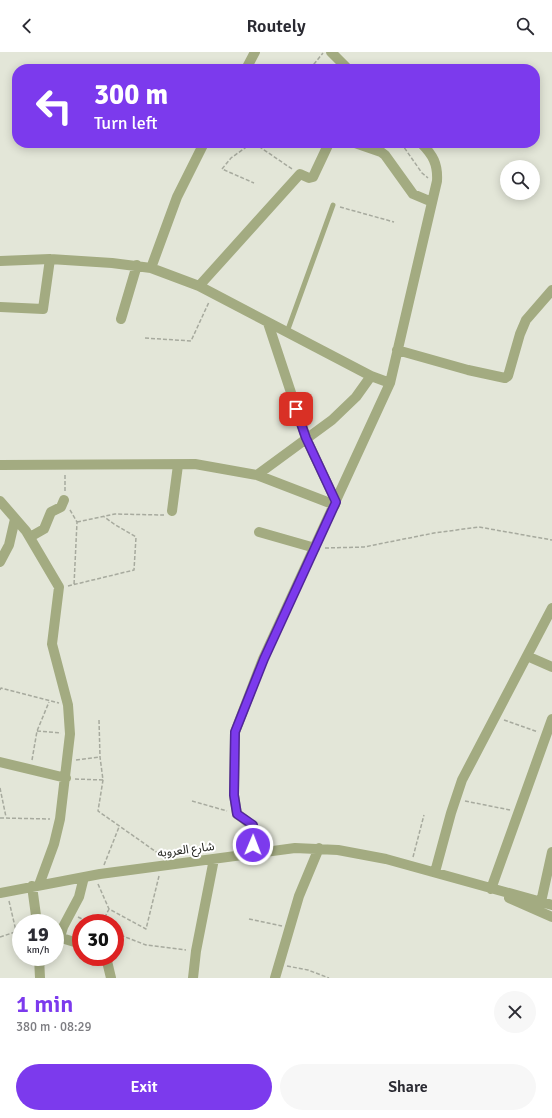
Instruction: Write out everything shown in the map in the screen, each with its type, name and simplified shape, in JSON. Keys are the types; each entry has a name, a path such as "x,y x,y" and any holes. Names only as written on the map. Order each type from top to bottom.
{"street":[{"path":"249,64 255,52"},
{"path":"331,52 343,64"},
{"path":"151,268 177,197 202,148"},
{"path":"199,286 300,174 309,178 313,177 327,148"},
{"path":"369,148 385,155 413,194 432,202"},
{"path":"250,855 255,835 254,828 253,825 237,814 234,795 235,732 264,659 390,383 437,181 435,159 425,148"},
{"path":"0,261 50,260 137,265 151,268 199,286 286,333 371,376 390,383"},
{"path":"0,307 43,309 50,260"},
{"path":"121,319 137,265"},
{"path":"397,350 468,370 505,378 508,376 520,334 526,320 552,290"},
{"path":"268,323 306,438 335,504"},
{"path":"257,475 332,420 350,404 371,376"},
{"path":"0,465 195,464 257,475 335,504"},
{"path":"172,511 178,465"},
{"path":"30,537 44,529 51,512 61,507 64,500"},
{"path":"0,501 30,537 59,587 52,644 68,705 70,734 60,819 54,844 36,886 36,914"},
{"path":"0,562 9,545 15,519"},
{"path":"259,532 315,548"},
{"path":"435,872 462,780 552,608"},
{"path":"528,656 552,667"},
{"path":"491,889 552,719"},
{"path":"0,762 66,778"},
{"name":"شارع العروبه","path":"4,893 162,861 214,859 295,848 319,848 364,855 411,866 552,905"},
{"path":"275,978 299,896 319,848"},
{"path":"541,902 552,852"},
{"path":"194,978 196,951 214,859"},
{"path":"64,925 79,898 84,877"},
{"name":"شارع العروبه","path":"491,889 548,916"},
{"path":"548,916 552,905"},
{"path":"39,966 40,978"},
{"path":"108,966 110,978"}],"lane":[{"path":"286,333 333,205"}],"path":[{"path":"313,64 324,52"},
{"path":"246,148 231,158 222,169 254,183"},
{"path":"261,148 300,174"},
{"path":"404,148 422,173 437,181"},
{"path":"333,205 394,222"},
{"path":"145,338 191,340 213,293"},
{"path":"74,585 77,522 115,514 165,515 172,511"},
{"path":"59,587 74,585 134,570 136,537 114,524 104,516"},
{"path":"315,548 364,547 434,533 479,527 552,540"},
{"path":"0,690 1,688 49,702 68,705"},
{"path":"30,770 37,731 49,702"},
{"path":"495,716 545,735"},
{"path":"99,720 100,756 103,780 98,811 119,827 162,861 146,929 109,909 97,875 119,827"},
{"path":"37,731 70,734"},
{"path":"68,761 100,756"},
{"path":"66,778 103,780"},
{"path":"0,788 6,818"},
{"path":"455,800 519,812"},
{"path":"192,801 237,814"},
{"path":"411,866 424,815"},
{"path":"0,818 60,819"},
{"path":"4,893 12,918"},
{"path":"106,914 109,909"},
{"path":"249,918 290,927"},
{"path":"0,937 12,932"},
{"path":"124,936 146,945 196,951"},
{"path":"278,965 308,970 329,978"}],"route":[{"path":"253,845 255,835 253,825 237,814 234,795 235,732 240,715 264,659 336,502 322,475 306,438 296,409"}]}
